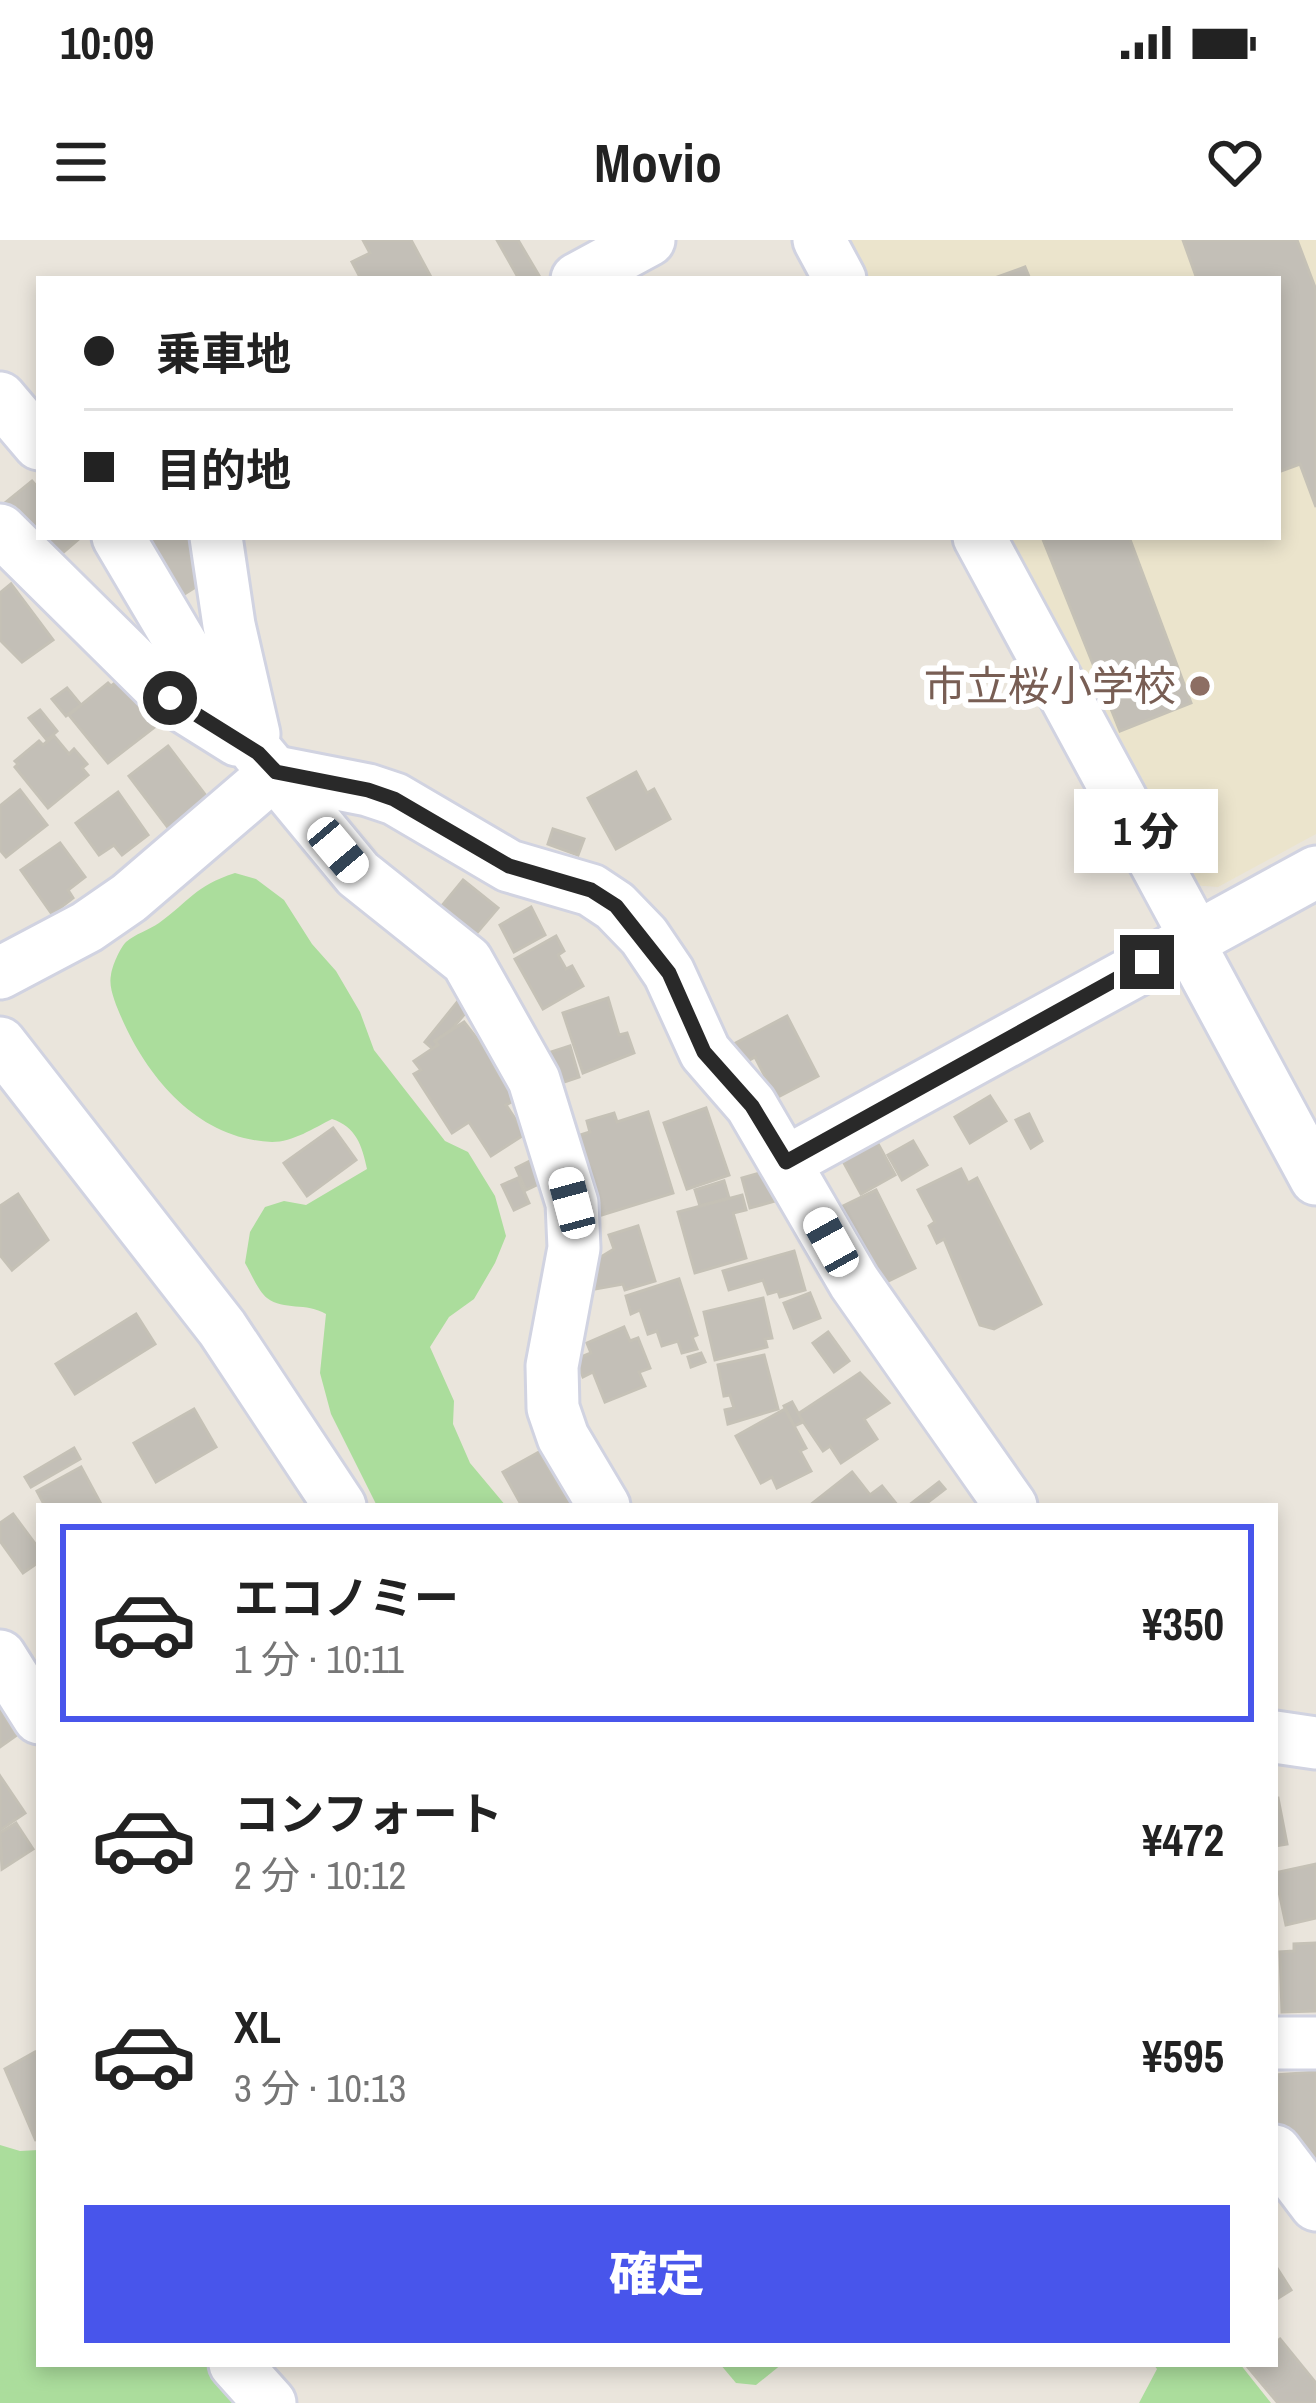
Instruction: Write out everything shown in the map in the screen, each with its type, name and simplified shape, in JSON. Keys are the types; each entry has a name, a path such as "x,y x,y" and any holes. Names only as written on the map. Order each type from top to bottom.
{"street":[{"path":"583,276 649,240"},
{"path":"820,240 839,276"},
{"path":"0,398 36,440"},
{"path":"0,530 170,698 267,762 394,799 509,866 591,890 616,906 669,973 704,1052 752,1106 854,1282 1009,1503"},
{"path":"120,540 196,669 358,874 467,961 534,1080 572,1203 574,1248 551,1366 553,1408 563,1437 602,1503"},
{"path":"216,540 230,626 267,762"},
{"path":"982,540 1316,1179"},
{"path":"0,973 87,927 129,898 267,762"},
{"path":"786,1162 1316,872"},
{"path":"0,1043 222,1328 338,1503"},
{"path":"0,1656 36,1713"},
{"path":"1278,1737 1316,1743"},
{"path":"1278,2043 1316,2043"},
{"path":"1278,2155 1316,2205"},
{"path":"238,2367 270,2403"}],"shaded area":[{"name":"市立桜小学校","path":"844,240 1316,240 1316,834 1218,887 1192,885 1006,540 1281,540 1281,276 863,276"}],"green space":[{"path":"235,873 256,879 284,900 336,971 360,1012 374,1050 445,1141 468,1152 495,1196 506,1236 495,1263 474,1299 449,1317 430,1347 454,1401 453,1424 470,1463 503,1503 376,1503 331,1414 320,1373 326,1314 267,1298 245,1263 250,1232 265,1207 284,1201 306,1205 367,1169 352,1132 332,1119 303,1134 272,1142 222,1130 200,1118 162,1084 122,1019 110,980 124,945"},
{"path":"0,2145 36,2150 36,2367 216,2367 246,2403 0,2403"},
{"path":"723,2367 778,2367 756,2385 736,2383"},
{"path":"1242,2367 1271,2403 1139,2403 1157,2369"}],"building":[{"path":"363,240 411,240 430,276 359,276 352,262 370,253"},
{"path":"497,240 518,240 539,276 517,276"},
{"path":"1183,240 1297,240 1316,290 1316,507 1300,464 1281,471 1281,276 1196,276"},
{"path":"1025,267 1029,276 1000,276"},
{"path":"32,481 36,486 36,540 78,540 53,561 5,503"},
{"path":"148,540 201,540 205,581 183,595"},
{"path":"1043,540 1130,540 1191,703 1120,731"},
{"path":"11,584 53,640 22,662 0,640 0,593"},
{"path":"122,678 156,726 108,763 69,715 108,683 111,686"},
{"path":"67,688 81,705 66,716 52,699"},
{"path":"40,710 57,731 47,740 29,718"},
{"path":"54,736 69,754 74,749 87,764 82,768 88,775 48,808 15,761 39,741 43,745"},
{"path":"168,746 213,805 178,831 173,826 169,829 129,776"},
{"path":"636,772 647,793 654,789 670,819 616,849 588,798"},
{"path":"20,790 47,825 6,857 0,850 0,806"},
{"path":"118,792 148,835 122,855 114,845 99,855 76,823"},
{"path":"553,829 584,839 578,855 548,844"},
{"path":"60,843 85,877 68,890 73,898 52,914 21,870"},
{"path":"463,880 498,908 470,941 436,913"},
{"path":"531,907 545,935 514,952 500,925"},
{"path":"556,936 564,951 558,955 566,969 572,966 583,986 543,1009 515,959"},
{"path":"463,995 473,1004 435,1041 438,1045 433,1049 425,1042"},
{"path":"608,998 619,1035 627,1033 634,1053 583,1073 563,1013"},
{"path":"787,1016 818,1076 776,1098 755,1057 744,1063 734,1044"},
{"path":"464,1022 495,1062 515,1100 506,1105 525,1134 491,1156 469,1122 452,1133 414,1074 421,1070 414,1061"},
{"path":"570,1046 579,1077 552,1086 542,1055"},
{"path":"990,1096 1006,1121 970,1143 955,1117"},
{"path":"706,1108 729,1175 687,1189 664,1123"},
{"path":"648,1112 673,1193 598,1216 574,1137 590,1132 587,1121 614,1113 617,1122"},
{"path":"1029,1114 1042,1141 1031,1148 1016,1120"},
{"path":"333,1128 356,1160 307,1196 284,1163"},
{"path":"913,1141 927,1165 902,1180 888,1155"},
{"path":"877,1142 895,1175 861,1194 843,1161"},
{"path":"538,1157 549,1179 526,1190 516,1168"},
{"path":"961,1169 968,1183 977,1178 1041,1304 994,1329 980,1325 944,1239 937,1243 929,1226 935,1222 918,1190"},
{"path":"767,1171 775,1201 750,1208 742,1178"},
{"path":"518,1178 529,1203 514,1210 502,1185"},
{"path":"724,1181 729,1198 700,1206 695,1190"},
{"path":"876,1190 915,1268 870,1290 831,1212"},
{"path":"18,1194 48,1240 12,1270 0,1255 0,1206"},
{"path":"742,1195 746,1210 733,1213 746,1258 695,1273 678,1212"},
{"path":"638,1226 655,1281 625,1290 623,1284 589,1290 584,1274 598,1269 596,1260 614,1249 609,1235"},
{"path":"794,1251 805,1290 780,1297 778,1291 768,1294 763,1280 729,1290 723,1271"},
{"path":"679,1279 697,1335 692,1337 697,1349 682,1353 678,1341 662,1346 657,1331 648,1334 640,1310 631,1314 626,1296"},
{"path":"810,1293 820,1318 794,1328 784,1303"},
{"path":"763,1298 772,1338 765,1339 767,1347 715,1360 704,1312"},
{"path":"136,1314 155,1344 75,1394 56,1364"},
{"path":"624,1327 630,1341 638,1338 650,1368 639,1372 645,1386 605,1402 593,1372 583,1377 576,1359 591,1353 587,1343"},
{"path":"828,1332 849,1361 834,1372 813,1343"},
{"path":"701,1353 705,1362 691,1367 688,1357"},
{"path":"764,1355 778,1409 728,1424 725,1410 734,1408 730,1395 724,1396 718,1365"},
{"path":"860,1373 889,1403 864,1419 877,1439 841,1463 830,1446 823,1451 798,1414"},
{"path":"792,1402 803,1422 794,1426 784,1406"},
{"path":"194,1409 216,1447 156,1482 134,1443"},
{"path":"785,1409 806,1448 800,1451 811,1471 777,1488 772,1477 761,1483 736,1436"},
{"path":"74,1448 80,1459 31,1487 25,1477"},
{"path":"539,1452 568,1503 520,1503 503,1472"},
{"path":"81,1467 100,1503 43,1503 37,1491"},
{"path":"852,1472 870,1495 882,1486 896,1503 813,1503"},
{"path":"939,1482 945,1489 927,1503 912,1503"},
{"path":"13,1514 36,1545 36,1564 23,1573 0,1541 0,1523"},
{"path":"0,1711 17,1735 0,1747"},
{"path":"0,1776 25,1813 0,1830"},
{"path":"1278,1798 1287,1844 1278,1846"},
{"path":"16,1823 33,1849 2,1869 0,1833"},
{"path":"1316,1864 1316,1918 1286,1925 1278,1872"},
{"path":"1316,1943 1316,2011 1282,2012 1280,1952 1294,1951 1294,1944"},
{"path":"36,2054 36,2141 5,2069"},
{"path":"1316,2072 1316,2177 1278,2129 1278,2075"},
{"path":"1278,2270 1291,2290 1278,2298"},
{"path":"1278,2341 1316,2383 1316,2403 1278,2403 1248,2367 1278,2367"}],"place":[{"name":"市立桜小学校","path":"1200,686"}],"route":[{"path":"170,698 258,753 276,772 394,799 509,866 591,890 616,906 669,973 704,1052 752,1106 786,1162 1147,962"}]}
